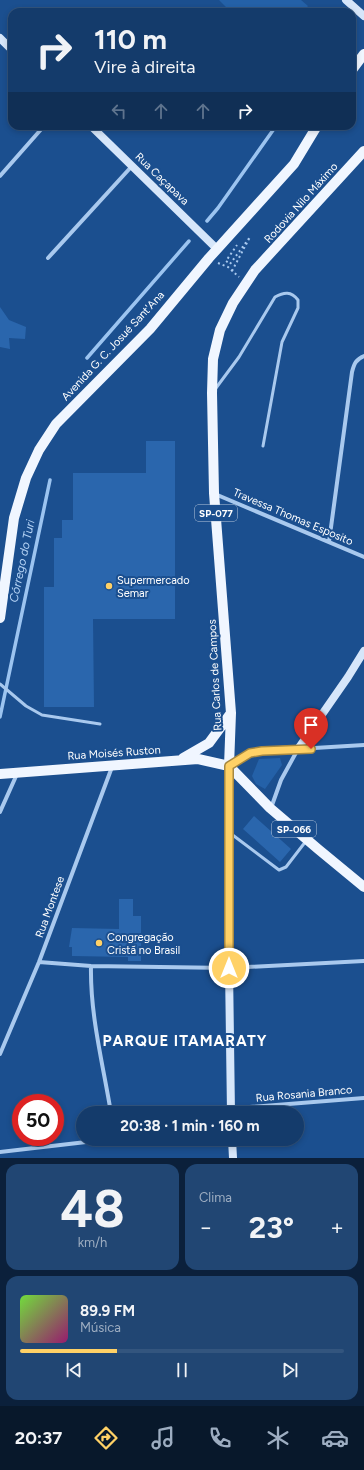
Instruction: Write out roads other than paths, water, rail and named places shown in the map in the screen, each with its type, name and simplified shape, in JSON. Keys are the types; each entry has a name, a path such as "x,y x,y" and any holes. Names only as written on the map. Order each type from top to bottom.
{"main road":[{"path":"346,0 355,8"},
{"path":"356,9 364,16"},
{"path":"0,38 8,46"},
{"path":"356,65 364,54"},
{"name":"Rua Caçapava","path":"95,130 217,249"},
{"name":"Avenida G. C. Josué Sant'Ana","path":"0,618 14,518 26,478 39,450 56,424 150,328 217,249 294,164 314,130"},
{"name":"Rodovia Nilo Máximo","path":"255,270 364,151"},
{"name":"Rua Carlos de Campos","path":"231,1106 229,766 231,713 214,493 212,393 213,359 220,330 233,303 255,270"},
{"path":"229,766 250,753 262,751 298,750 364,651"},
{"path":"180,760 209,744 231,713"},
{"name":"Rua Moisés Ruston","path":"0,774 198,759 229,766"},
{"name":"SP-066","path":"229,766 270,808 364,886"},
{"path":"232,1146 233,1158"}],"street":[{"path":"0,176 40,130"},
{"path":"48,258 132,166"},
{"path":"329,542 353,365 357,359 364,356"},
{"name":"Travessa Thomas Esposito","path":"214,493 364,557"},
{"path":"270,808 282,780 298,750 364,745"},
{"name":"Rua Montese","path":"0,1054 39,962 113,765"},
{"path":"0,812 17,773"},
{"path":"39,962 91,966 229,968 364,961"},
{"path":"91,966 93,1010 110,1106"},
{"name":"Rua Rosania Branco","path":"282,1106 364,1098"},
{"path":"0,1152 76,1143"}],"lane":[{"path":"212,393 239,357 275,297 281,294 289,293 295,295 298,300 298,308 282,342 263,446"},
{"path":"0,684 26,706 42,715 100,724"},
{"path":"229,832 279,870 286,867 307,840"}],"waterway":[{"name":"Córrego do Turi","path":"207,221 218,208 273,130"},
{"name":"Córrego do Turi","path":"87,358 189,241"},
{"name":"Córrego do Turi","path":"0,717 50,480"}],"place":[{"name":"Supermercado Semar","path":"109,586"},
{"name":"Congregação Cristã no Brasil","path":"99,943"}],"district":[{"name":"PARQUE ITAMARATY","path":"185,1041"}]}
